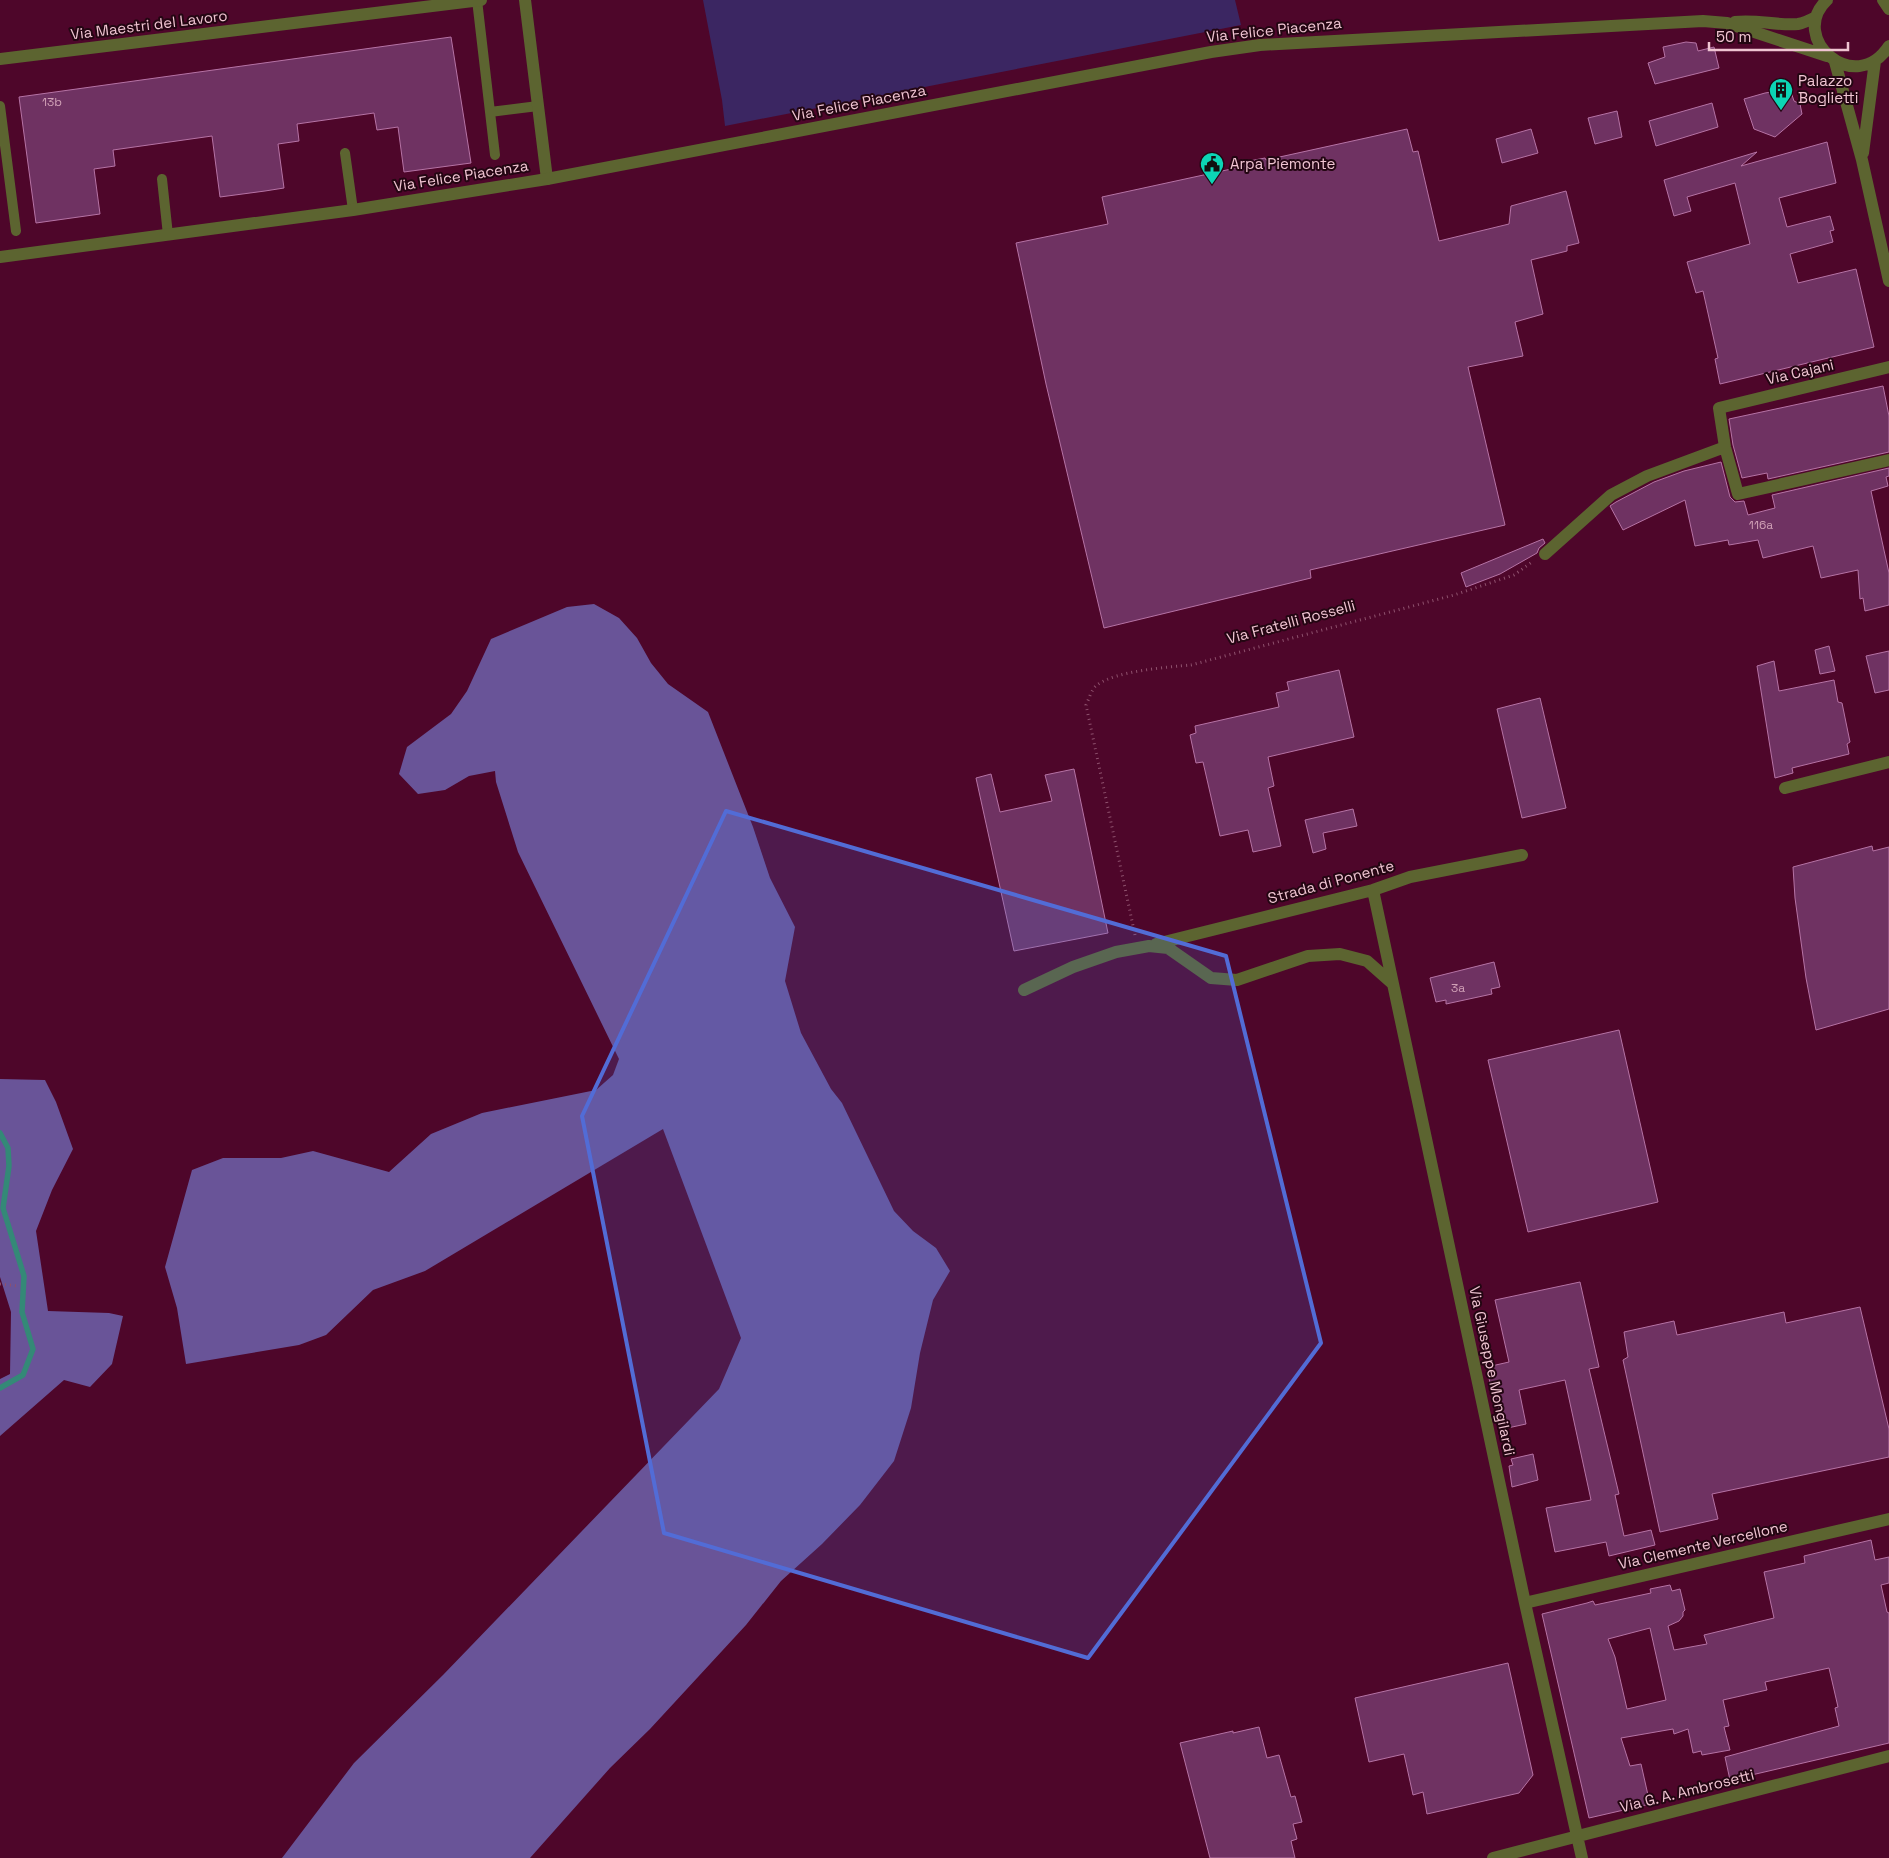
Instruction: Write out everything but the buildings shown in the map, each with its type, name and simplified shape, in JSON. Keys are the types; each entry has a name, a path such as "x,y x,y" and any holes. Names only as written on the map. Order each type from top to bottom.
{"street":[{"name":"Via Maestri del Lavoro","path":"0,59 479,0"},
{"path":"525,0 547,180"},
{"path":"1883,0 1889,9"},
{"path":"1824,1 1816,17 1815,31 1819,44 1831,59 1862,160 1889,281"},
{"name":"Via Felice Piacenza","path":"0,257 353,210 547,180 1210,52 1260,45 1703,21 1800,24 1816,17"},
{"name":"Via Felice Piacenza","path":"1727,23 1855,67 1875,61"},
{"path":"1862,160 1875,61 1889,47"},
{"name":"Via Cajani","path":"1725,447 1719,408 1889,367"},
{"path":"1545,554 1611,496 1647,476 1725,447 1738,494 1889,460"},
{"path":"1785,788 1889,762"},
{"name":"Strada di Ponente","path":"1024,990 1074,967 1116,952 1373,890 1410,877 1522,855"},
{"name":"Via Giuseppe Mongilardi","path":"1373,890 1582,1858"},
{"name":"Strada di Ponente","path":"1143,947 1168,948 1211,978 1237,980 1308,956 1340,954 1367,961 1393,984"},
{"name":"Via Clemente Vercellone","path":"1526,1603 1889,1519"},
{"name":"Via G. A. Ambrosetti","path":"1493,1858 1889,1756"}],"lane":[{"path":"479,0 495,156"},
{"path":"0,106 4,167 16,230"},
{"path":"490,112 538,106"},
{"path":"346,153 353,210"},
{"path":"162,179 168,234"}],"path":[{"name":"Via Fratelli Rosselli","path":"1143,947 1086,705 1096,685 1114,677 1165,667 1192,665 1454,595 1514,575 1545,554"},
{"path":"0,1284 18,1286"}],"highlighted area":[{"path":"726,811 1226,956 1321,1343 1088,1658 664,1533 582,1116"}],"shaded area":[{"path":"703,0 1235,0 1241,25 725,126 722,100"},
{"path":"594,604 619,618 637,638 651,663 668,684 708,712 753,827 770,878 795,927 785,981 801,1033 831,1089 842,1103 894,1211 913,1231 936,1248 950,1271 933,1300 920,1353 911,1408 894,1461 860,1505 822,1544 781,1581 746,1625 650,1729 610,1768 530,1858 282,1858 354,1763 443,1675 719,1389 741,1338 663,1129 425,1271 373,1290 326,1335 299,1345 186,1364 177,1308 165,1267 192,1170 223,1158 281,1158 313,1151 389,1172 431,1134 482,1113 596,1090 613,1075 619,1059 518,852 496,782 495,771 469,776 445,790 418,794 399,774 407,747 451,714 467,691 491,639 567,607"},
{"path":"0,1079 45,1080 56,1102 73,1149 52,1190 36,1231 48,1311 109,1313 123,1316 112,1364 90,1387 64,1380 0,1436 0,1379 10,1374 11,1312 0,1277"}],"waterway":[{"path":"0,1133 8,1148 9,1166 3,1208 24,1276 22,1312 33,1349 23,1375 0,1388"}],"place":[{"name":"Palazzo Boglietti","path":"1781,111"},
{"name":"Arpa Piemonte","path":"1212,185"}]}
